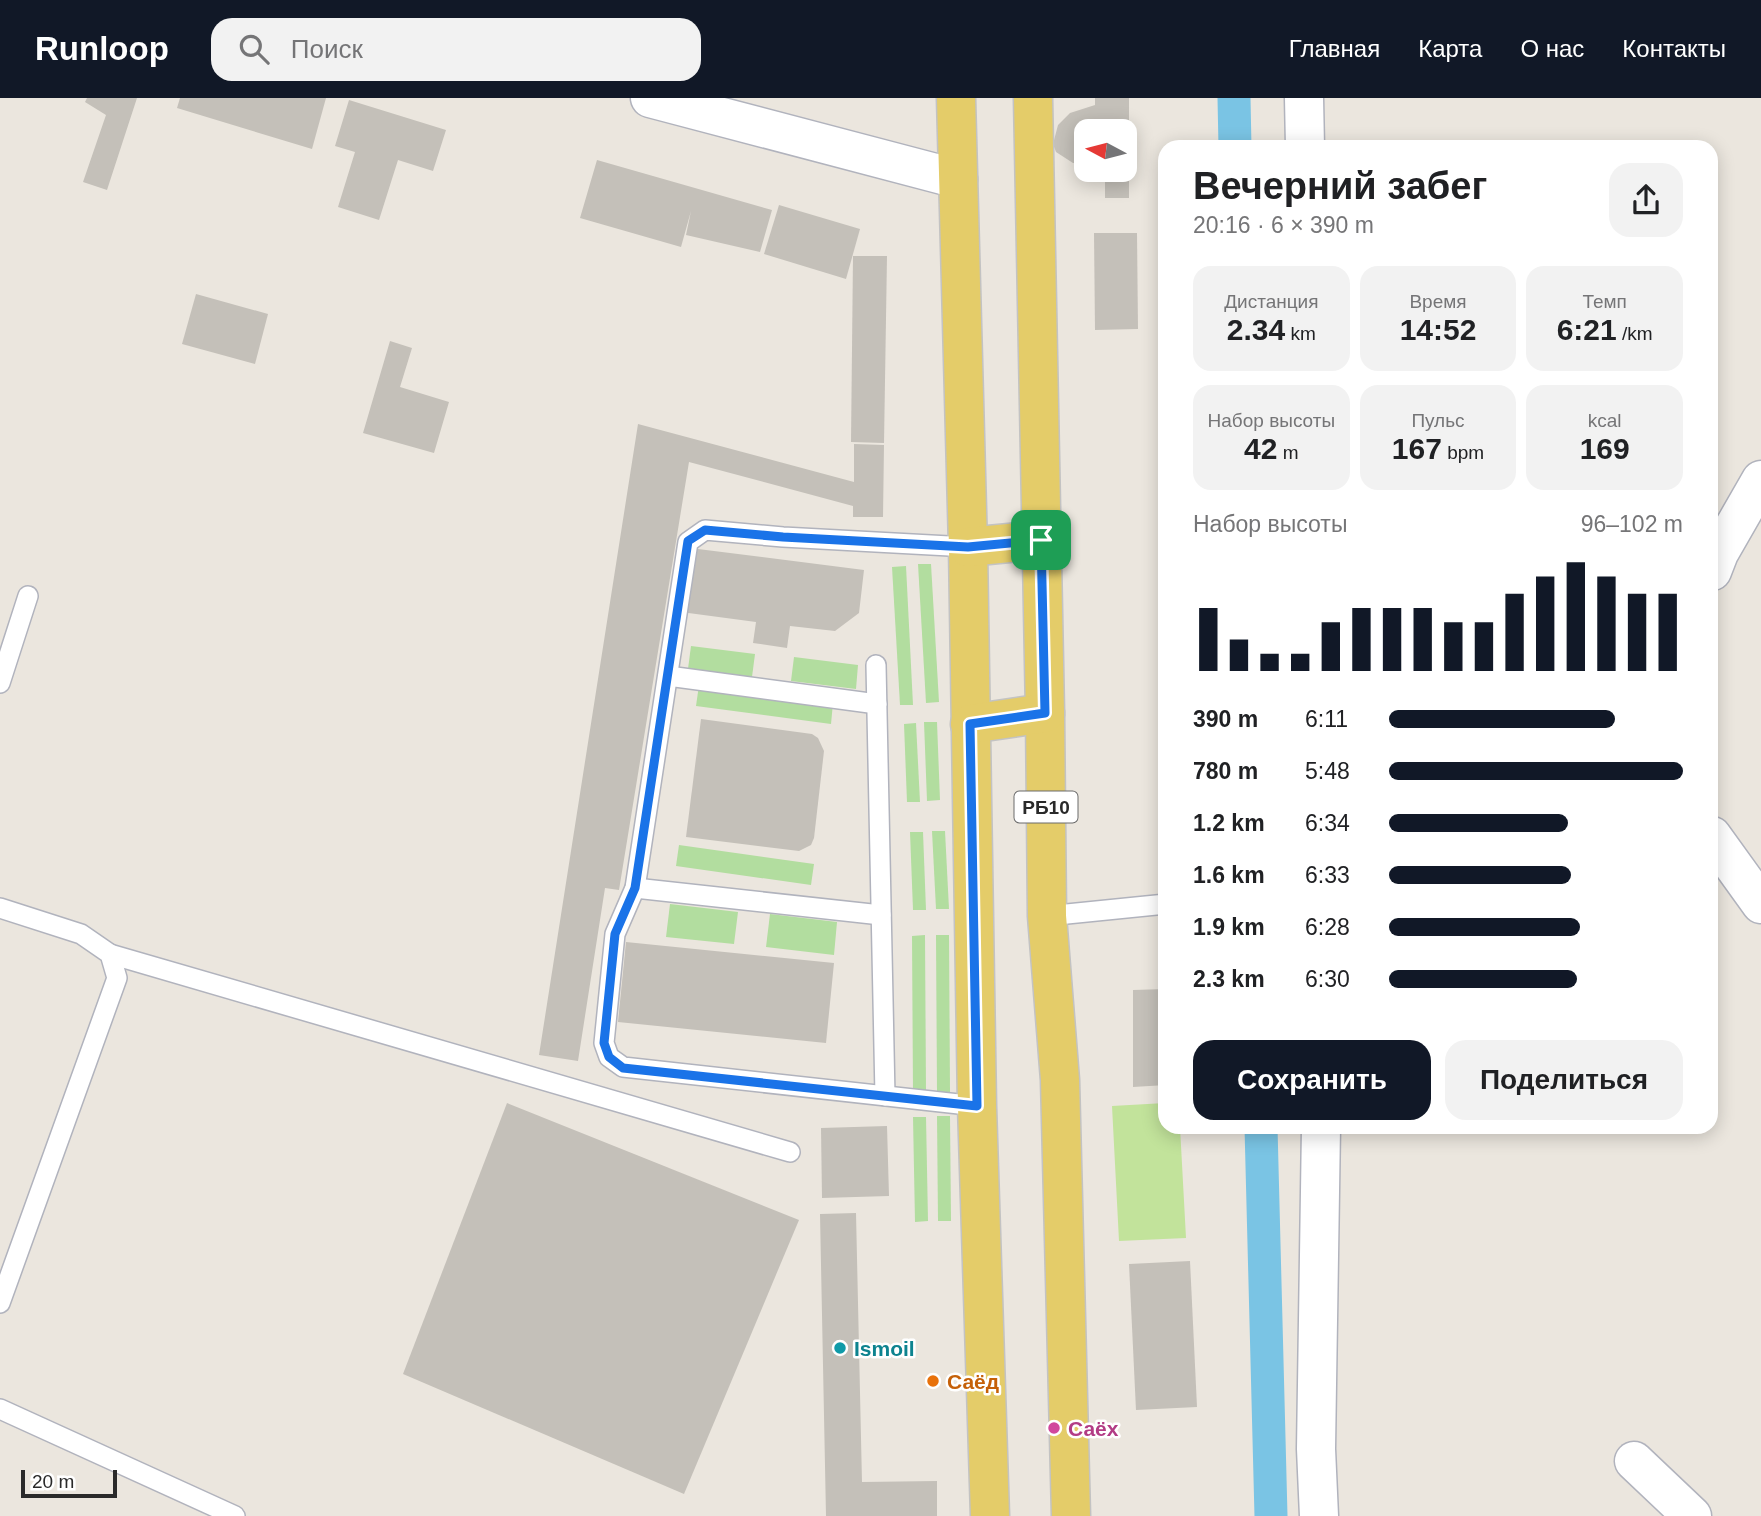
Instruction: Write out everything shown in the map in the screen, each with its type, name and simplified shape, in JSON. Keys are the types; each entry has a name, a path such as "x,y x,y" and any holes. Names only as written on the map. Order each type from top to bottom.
{"main road":[{"path":"956,98 968,547 977,1106 990,1516"},
{"name":"РБ10","path":"1033,98 1047,916 1060,1080 1071,1516"},
{"path":"968,547 1041,540"},
{"path":"970,724 1045,713"}],"street":[{"path":"650,98 958,179"},
{"path":"1304,98 1305,140"},
{"path":"1718,558 1761,480"},
{"path":"1718,844 1761,904"},
{"path":"1319,1516 1316,1449 1321,1134"},
{"path":"1634,1461 1692,1516"}],"lane":[{"path":"968,547 705,530 688,541 635,888 615,934 604,1043 609,1057 623,1068 977,1106"},
{"path":"0,683 28,596"},
{"path":"876,665 885,1096"},
{"path":"668,676 877,704"},
{"path":"635,888 881,915"},
{"path":"1047,916 1158,905"},
{"path":"0,908 80,934 110,954 790,1152"},
{"path":"0,1303 117,978 110,954"},
{"path":"0,1409 235,1516"}],"green space":[{"path":"918,564 931,564 939,702 926,703"},
{"path":"906,566 913,705 900,705 892,567"},
{"path":"691,646 755,654 752,677 688,669"},
{"path":"794,657 858,665 856,689 791,681"},
{"path":"699,685 833,703 831,724 696,706"},
{"path":"924,722 937,722 940,800 927,801"},
{"path":"916,723 920,802 907,802 904,724"},
{"path":"932,831 945,831 949,909 936,909"},
{"path":"910,832 923,832 926,910 913,910"},
{"path":"679,845 814,864 811,885 676,866"},
{"path":"670,904 738,912 734,944 666,937"},
{"path":"770,914 837,922 834,955 766,947"},
{"path":"925,935 926,1092 913,1092 912,936"},
{"path":"936,935 949,935 950,1092 937,1092"},
{"path":"1158,1103 1158,1134 1180,1134 1186,1238 1119,1241 1112,1106"},
{"path":"937,1116 950,1116 951,1221 938,1221"},
{"path":"913,1117 926,1117 928,1221 915,1222"}],"building":[{"path":"87,98 137,98 107,190 83,182 106,115 85,102"},
{"path":"180,98 326,98 312,149 177,108"},
{"path":"1095,98 1129,98 1129,119 1074,119 1073,163 1056,152 1053,144 1058,125 1070,113 1095,105"},
{"path":"349,100 446,130 433,171 398,160 379,220 338,207 355,152 335,146"},
{"path":"597,160 772,210 760,252 686,235 691,211 681,247 580,218"},
{"path":"1105,182 1129,182 1129,198 1105,198"},
{"path":"779,205 860,229 846,279 764,254"},
{"path":"1094,233 1137,233 1138,329 1095,330"},
{"path":"853,256 887,256 884,443 851,442"},
{"path":"196,294 268,314 255,364 182,344"},
{"path":"390,341 412,348 400,387 449,402 434,453 363,433"},
{"path":"638,424 854,482 854,444 884,445 883,517 853,517 853,506 689,462 619,890 605,888 578,1061 539,1055"},
{"path":"690,548 864,570 859,613 835,631 790,626 787,648 753,643 756,622 681,612"},
{"path":"701,719 812,734 818,738 824,751 811,845 799,851 686,837"},
{"path":"626,942 834,963 826,1043 618,1022"},
{"path":"1158,989 1158,1085 1133,1087 1133,990"},
{"path":"507,1103 799,1220 684,1494 403,1374"},
{"path":"887,1126 889,1196 822,1198 821,1128"},
{"name":"Ismoil","path":"856,1213 862,1482 937,1481 937,1516 826,1516 820,1214"},
{"path":"1190,1261 1197,1407 1136,1410 1129,1264"}],"waterway":[{"path":"1234,98 1235,140"},
{"path":"1261,1134 1271,1516"}],"place":[{"name":"Ismoil","path":"840,1348"},
{"name":"Саёд","path":"933,1381"},
{"name":"Саёх","path":"1054,1428"}],"route":[{"path":"705,530 968,547 1041,540 1045,713 970,724 977,1106 623,1068 609,1057 604,1043 615,934 635,888 688,541 705,530"}]}
